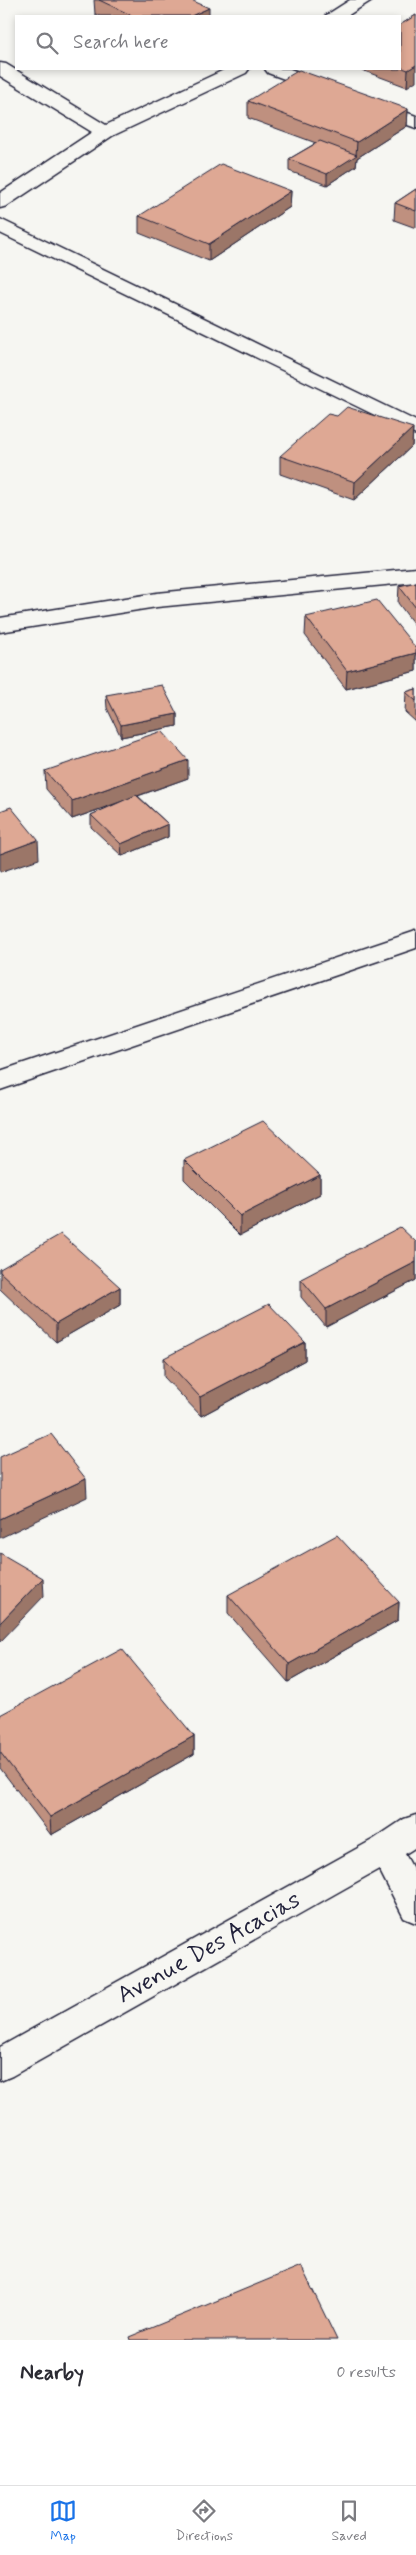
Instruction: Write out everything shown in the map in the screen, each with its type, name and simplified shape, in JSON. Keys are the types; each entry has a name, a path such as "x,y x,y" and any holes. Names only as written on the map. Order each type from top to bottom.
{"street":[{"path":"336,15 362,0"},
{"path":"0,68 105,132"},
{"path":"0,202 105,132 238,70"},
{"path":"277,70 416,122"},
{"path":"0,225 416,429"},
{"path":"0,625 157,600 416,575"},
{"path":"0,1081 416,939"},
{"name":"Avenue Des Acacias","path":"0,2065 386,1849 416,1829"},
{"path":"386,1849 416,1908"}],"building":[{"path":"99,0 191,0 209,8 193,15 131,15"},
{"path":"416,15 416,65 408,70 401,67 401,24"},
{"path":"299,70 408,109 357,142 248,101"},
{"path":"320,141 357,155 327,174 289,159"},
{"path":"221,164 291,191 209,244 139,216"},
{"path":"416,189 416,211 395,203"},
{"path":"347,407 413,428 355,482 280,456 328,414 337,416"},
{"path":"416,582 416,608 399,586"},
{"path":"377,600 416,648 416,653 347,671 306,617"},
{"path":"162,685 177,714 121,725 106,695"},
{"path":"416,689 416,701 406,692"},
{"path":"162,731 188,760 72,801 45,771"},
{"path":"136,795 168,824 121,844 91,815"},
{"path":"11,807 38,840 0,854 0,811"},
{"path":"263,1121 320,1175 240,1216 184,1160"},
{"path":"400,1227 416,1242 416,1262 326,1309 301,1279"},
{"path":"61,1234 120,1287 56,1324 0,1272 0,1269"},
{"path":"269,1304 305,1342 200,1397 164,1358"},
{"path":"51,1434 86,1479 0,1519 0,1457"},
{"path":"337,1535 399,1602 289,1664 228,1595"},
{"path":"0,1553 43,1578 0,1623"},
{"path":"122,1649 194,1736 50,1817 0,1752 0,1715"},
{"path":"301,2266 337,2340 130,2340 129,2337"}]}
